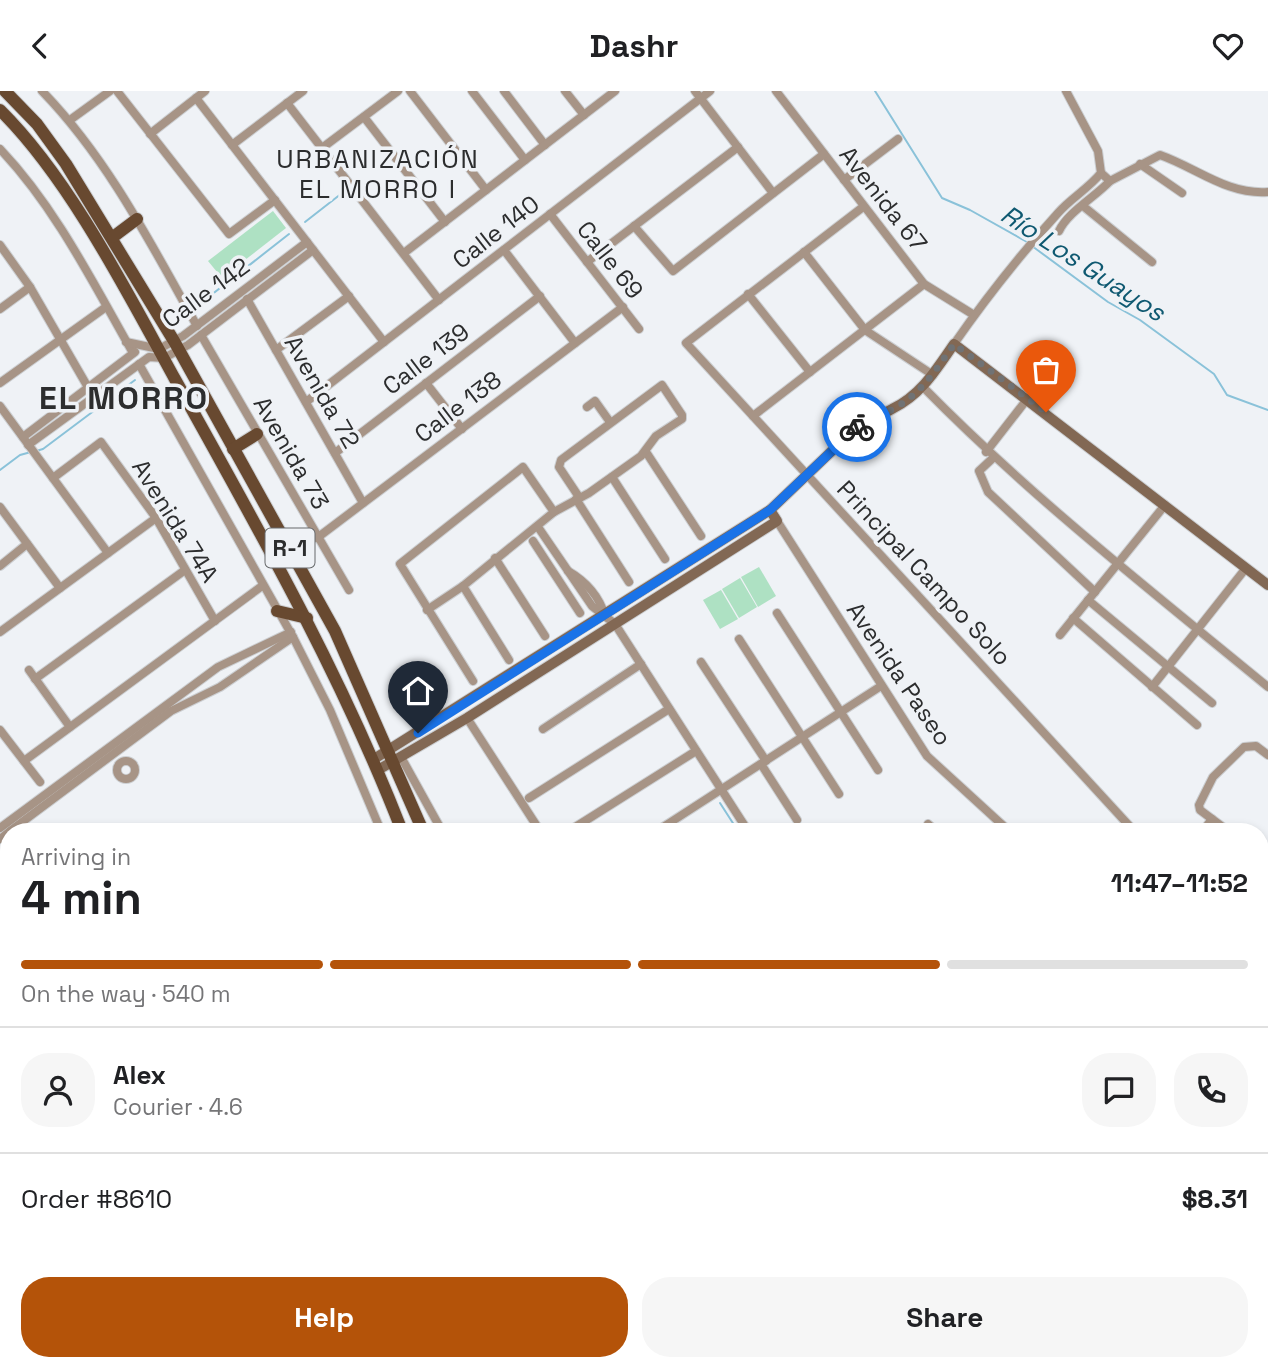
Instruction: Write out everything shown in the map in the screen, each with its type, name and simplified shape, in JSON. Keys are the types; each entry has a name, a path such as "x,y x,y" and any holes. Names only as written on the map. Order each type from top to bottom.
{"main road":[{"name":"R-1","path":"5,91 37,124 113,237 177,346 335,631 394,757 420,823"},
{"name":"R-1","path":"0,110 23,132 56,179 161,353 307,618 376,764 399,823"},
{"path":"113,237 137,219"},
{"path":"233,449 257,434"},
{"path":"277,611 307,618"}],"street":[{"path":"41,91 70,120 137,219 197,326"},
{"path":"70,120 110,91"},
{"path":"117,91 229,234 275,200"},
{"path":"150,134 205,91"},
{"path":"232,145 303,91"},
{"path":"322,148 398,91"},
{"path":"410,91 486,190"},
{"path":"472,91 525,160"},
{"path":"504,91 545,145"},
{"path":"565,91 584,115"},
{"path":"404,253 615,91"},
{"name":"Calle 140","path":"306,403 550,214 698,95 710,91"},
{"name":"Avenida 67","path":"776,91 924,284 974,315"},
{"path":"1066,91 1098,151 1101,173 1110,181"},
{"path":"698,95 773,193"},
{"path":"196,98 384,342"},
{"path":"287,103 439,300"},
{"path":"364,117 445,222"},
{"path":"844,180 898,139"},
{"path":"587,262 738,147"},
{"path":"634,226 673,271 824,154"},
{"path":"2,155 28,180 59,225 133,353"},
{"path":"1059,231 1072,213 1110,181 1160,156 1188,165 1233,189 1268,192"},
{"path":"1140,164 1182,193"},
{"path":"394,757 460,707 770,510 857,427 892,410 923,387 974,315 1041,231 1101,173"},
{"path":"1083,206 1152,262"},
{"path":"810,372 748,294 863,207"},
{"name":"Calle 69","path":"550,214 639,329"},
{"name":"Calle 142","path":"177,346 197,326 307,242"},
{"path":"0,245 30,287 91,392"},
{"name":"Calle 142","path":"91,392 149,357 201,335 313,250"},
{"path":"504,250 575,343"},
{"path":"804,251 864,330 933,375"},
{"path":"753,417 924,284"},
{"path":"0,309 30,287"},
{"name":"Principal Campo Solo","path":"748,294 686,341 1127,823"},
{"path":"276,350 349,296"},
{"name":"Calle 139","path":"335,453 540,296"},
{"name":"Avenida 72","path":"247,299 363,503"},
{"path":"0,383 106,307"},
{"name":"Calle 138","path":"317,538 623,307"},
{"name":"Avenida 73","path":"201,335 349,590"},
{"path":"126,342 143,347"},
{"path":"954,344 1028,398 1268,585"},
{"name":"Calle 142","path":"29,446 133,353 143,347 161,353"},
{"path":"139,363 262,586 292,635 355,766 378,823"},
{"path":"426,383 461,429"},
{"path":"427,610 463,586 554,512 578,498 612,477 646,451 656,436 683,417 662,385 561,460 559,467 578,498 629,582"},
{"path":"923,387 986,452 1116,565 1268,687"},
{"path":"986,452 1028,398"},
{"path":"587,407 595,401 610,422"},
{"path":"0,406 108,553"},
{"name":"Avenida 74A","path":"53,478 101,442 156,518 215,621"},
{"path":"646,451 701,536"},
{"path":"993,458 979,471 988,492 1095,591"},
{"path":"473,681 400,564 522,467 554,512"},
{"path":"612,477 665,559"},
{"path":"1059,635 1165,505"},
{"path":"0,507 60,588"},
{"path":"355,766 376,764 394,757 467,718 777,521 770,510"},
{"path":"0,632 156,518"},
{"name":"Avenida Paseo","path":"777,521 927,756 1000,823"},
{"path":"538,527 567,570 587,584 600,601 605,616 615,624 743,823"},
{"path":"533,541 580,613"},
{"path":"0,566 27,544"},
{"path":"547,563 558,557"},
{"path":"495,558 545,636"},
{"path":"1153,687 1246,568"},
{"path":"35,679 185,570"},
{"path":"24,761 262,586"},
{"path":"463,586 509,660"},
{"path":"1088,600 1212,703"},
{"path":"777,613 878,770"},
{"path":"1073,618 1196,725"},
{"path":"20,823 218,667 292,635"},
{"path":"7,823 113,748 171,711 200,698 292,635"},
{"path":"738,639 839,794"},
{"path":"701,662 797,821"},
{"path":"543,729 641,664"},
{"path":"29,670 69,727"},
{"path":"192,685 200,698"},
{"path":"669,823 881,686"},
{"path":"460,707 535,823"},
{"path":"528,798 669,709"},
{"path":"0,730 40,782"},
{"path":"1217,823 1199,808 1213,777 1244,747 1256,746 1268,755"},
{"path":"113,748 120,763"},
{"path":"582,823 696,751"},
{"path":"394,757 428,801 438,823"},
{"path":"360,778 376,764"},
{"path":"1209,823 1212,819"}],"green space":[{"path":"273,211 286,228 222,278 208,261"},
{"path":"759,567 776,596 758,607 741,577"},
{"path":"740,578 757,607 739,618 722,589"},
{"path":"721,590 738,619 720,629 703,600"}],"waterway":[{"name":"Río Los Guayos","path":"875,91 942,198 970,210 1027,242"},
{"path":"305,222 346,190"},
{"path":"192,310 289,234"},
{"name":"Río Los Guayos","path":"1032,246 1214,374 1227,395 1268,410"},
{"path":"36,451 43,449 135,380"},
{"path":"0,470 20,455 31,452"},
{"path":"720,803 733,823"}],"way so far":[{"path":"857,427 892,410 919,391 954,344 1046,412"}],"district":[{"name":"URBANIZACIÓN EL MORRO I","path":"378,174"},
{"name":"EL MORRO","path":"124,398"}],"route":[{"path":"418,733 770,510 857,427"}]}
